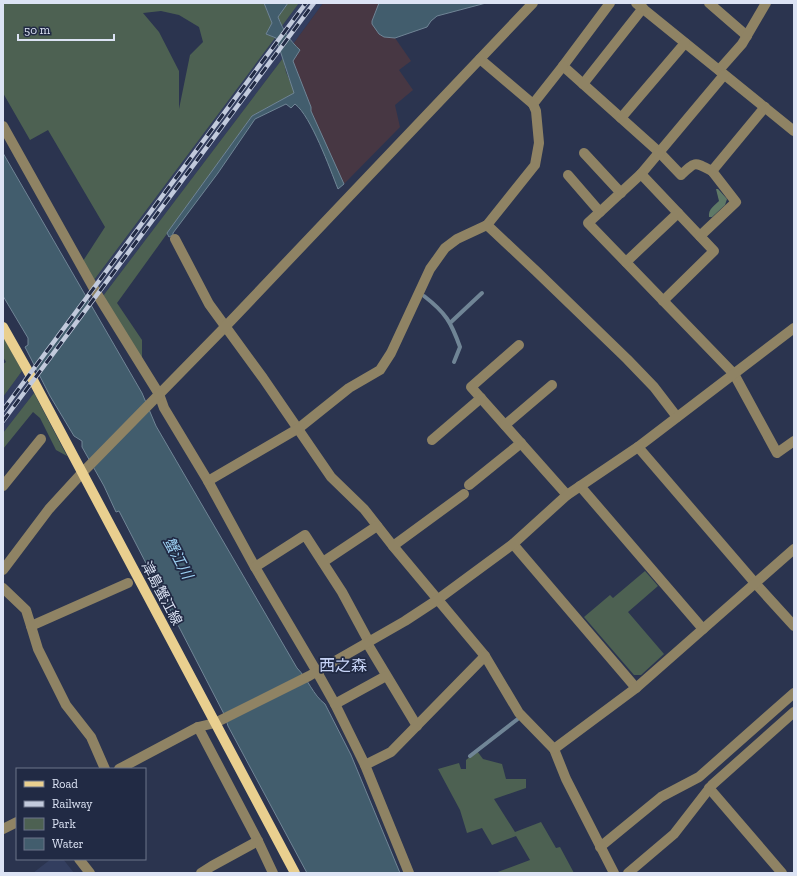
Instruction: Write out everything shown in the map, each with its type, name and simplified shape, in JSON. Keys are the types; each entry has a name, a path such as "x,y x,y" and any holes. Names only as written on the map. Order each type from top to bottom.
{"main road":[{"name":"津島蟹江線","path":"3,327 86,469 296,873"}],"street":[{"path":"3,570 49,510 86,469 225,327 533,3"},
{"path":"533,104 610,3"},
{"path":"709,3 747,36"},
{"path":"766,3 747,36 722,72 659,152 641,174 588,223 734,374 777,453 794,441"},
{"path":"583,84 639,6 794,131"},
{"path":"621,118 685,43"},
{"path":"208,481 299,428 349,388 380,370 391,353 430,269 445,248 457,240 487,225 535,165 539,143 536,111 533,104 480,60"},
{"path":"563,66 659,152 681,175 692,164 697,164 712,172 736,202 700,236"},
{"path":"712,172 765,107"},
{"path":"3,126 156,398 164,408 208,481 313,674 335,704 365,765 409,873"},
{"path":"584,153 621,193"},
{"path":"641,174 714,251 663,301"},
{"path":"568,175 600,212"},
{"path":"626,262 678,213"},
{"path":"487,225 627,359 654,387 677,417"},
{"path":"175,239 209,304 299,428 331,477 364,509 437,600 485,656 519,713 554,749 566,779 614,873"},
{"path":"120,768 198,727 217,722 313,674 405,622 513,544 567,495 638,447 794,328"},
{"path":"519,345 471,386 567,495"},
{"path":"505,425 552,385"},
{"path":"432,440 481,398"},
{"path":"3,486 41,439"},
{"path":"469,484 521,443"},
{"path":"638,447 794,626"},
{"path":"580,486 703,629"},
{"path":"393,546 464,494"},
{"path":"323,562 377,526"},
{"path":"255,567 305,535 342,592 386,676 417,726"},
{"path":"513,544 636,688"},
{"path":"554,749 636,688 794,548"},
{"path":"31,626 128,583"},
{"path":"3,588 26,610 38,649 66,705 91,737 105,768"},
{"path":"365,765 391,752 485,656"},
{"path":"335,704 386,676"},
{"path":"600,847 661,797 699,777 794,693"},
{"path":"628,873 674,834 711,786 794,712"},
{"path":"198,727 258,841 273,873"},
{"path":"711,786 782,873"},
{"path":"3,829 16,822"},
{"path":"202,873 258,841"},
{"path":"80,860 90,873"}],"shaded area":[{"path":"299,3 323,3 293,44 282,26"},
{"path":"323,3 379,3 372,21 379,34 384,37 395,38 411,61 399,70 413,90 395,105 400,127 344,184 311,111 311,107 293,61 293,44"},
{"path":"275,38 283,58 103,296 94,280"},
{"path":"22,371 34,393 3,433 3,397"},
{"path":"50,860 64,860 74,873 33,873"}],"green space":[{"path":"3,3 264,3 272,23 266,34 275,38 94,280 83,261 105,227 48,130 30,140 3,93","holes":["161,11 179,15 199,27 203,42 190,55 179,109 179,71 159,32 143,13"]},
{"path":"288,3 299,3 282,26 278,17"},
{"path":"283,58 286,72 295,93 252,116 117,303 142,340 142,360 103,296"},
{"path":"716,189 718,189 727,199 725,205 712,217 709,217 710,210 719,201"},
{"path":"3,336 22,371 3,397 3,364 6,362 3,357"},
{"path":"34,393 67,456 56,450 40,418 33,412 3,449 3,433"},
{"path":"645,571 658,586 628,612 664,654 641,675 634,675 584,617 610,595 613,598"},
{"path":"477,751 483,759 502,764 506,779 526,779 526,788 494,799 515,832 541,822 556,848 560,847 574,873 495,873 530,860 516,836 492,845 482,828 467,833 460,810 438,769 459,763 461,769 466,769 466,760"}],"water":[{"path":"264,3 288,3 278,17 287,35 300,50 293,61 311,107 311,111 344,184 338,189 314,131 301,110 295,104 291,108 286,104 255,119 173,235 169,237 167,233 252,116 294,93 276,38 266,34 272,23"},
{"path":"379,3 486,3 437,16 427,27 395,38 384,37 379,34 372,24"},
{"name":"蟹江川","path":"3,153 142,393 156,426 297,668 317,696 325,704 351,755 400,873 307,873 228,726 224,714 119,511 116,512 104,486 82,447 82,441 74,436 50,396 25,347 28,345 28,338 3,296"}],"waterway":[{"path":"450,323 482,293"},
{"path":"424,296 443,313 454,331 460,347 454,362"},
{"path":"470,756 519,718"}],"railway":[{"path":"3,410 306,3"},
{"path":"3,421 314,3"}],"district":[{"name":"西之森","path":"343,665"}]}
